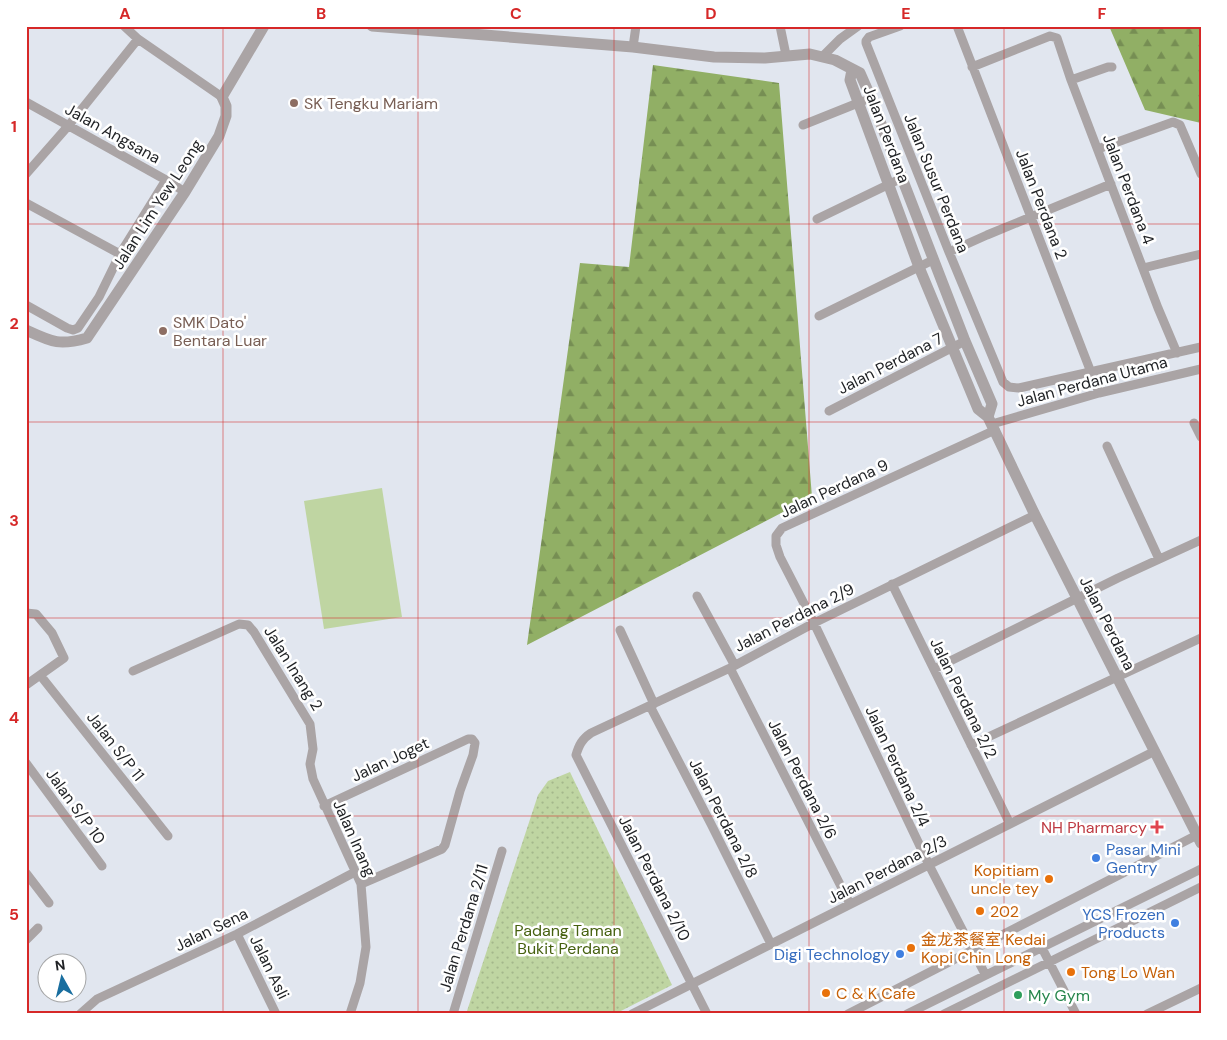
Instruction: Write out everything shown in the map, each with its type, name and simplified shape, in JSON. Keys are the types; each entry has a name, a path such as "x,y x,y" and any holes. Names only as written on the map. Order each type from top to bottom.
{"street":[{"path":"124,26 138,40 222,97 264,26"},
{"path":"372,26 633,47 714,57 764,58 810,54 835,60 852,70"},
{"path":"633,47 636,26"},
{"path":"780,26 786,55"},
{"path":"823,56 840,39 858,26"},
{"name":"Jalan Susur Perdana","path":"900,26 869,37 866,43 1003,382 1009,387 1019,388 1091,373"},
{"name":"Jalan Perdana 2","path":"957,26 1099,392"},
{"name":"Jalan Perdana 4","path":"972,67 1054,36 1057,38 1071,80 1177,353"},
{"path":"26,174 69,125 138,40"},
{"path":"1071,80 1112,67"},
{"name":"Jalan Perdana","path":"992,424 992,404 965,341 871,98 860,73 852,70 850,80 858,103 919,267 978,409 992,424 1035,515 1199,839"},
{"name":"Jalan Lim Yew Leong","path":"26,330 56,343 70,343 87,338 219,136 226,116 226,106 222,97"},
{"path":"803,125 871,98"},
{"name":"Jalan Angsana","path":"26,102 166,180 184,192"},
{"path":"1098,149 1173,122 1180,125 1199,163 1201,174"},
{"path":"817,218 902,178"},
{"path":"26,304 67,328 73,330 78,328 98,296 120,254 166,180"},
{"path":"949,252 1111,184"},
{"path":"26,203 120,254"},
{"path":"1143,268 1201,254"},
{"path":"819,316 933,260"},
{"name":"Jalan Perdana 7","path":"829,411 965,341"},
{"path":"1091,373 1201,347"},
{"name":"Jalan Perdana Utama","path":"992,424 1099,392 1201,369"},
{"path":"1194,423 1201,437"},
{"name":"Jalan Perdana 9","path":"814,623 778,551 776,536 782,528 992,424"},
{"path":"1107,446 1159,559"},
{"name":"Jalan Perdana 2/9","path":"576,755 583,738 591,733 732,666 892,584 1035,515"},
{"path":"934,669 1201,540"},
{"name":"Jalan Perdana 2/2","path":"892,584 1010,824"},
{"name":"Jalan Perdana 2/6","path":"697,596 850,904"},
{"path":"26,613 36,614 52,633 64,658 26,685"},
{"name":"Jalan Perdana 2/4","path":"814,623 929,865 986,974"},
{"name":"Jalan Inang 2","path":"133,671 239,624 248,625 310,724 312,749 310,764"},
{"name":"Jalan Perdana 2/8","path":"620,630 652,705 771,944"},
{"path":"970,745 1200,639"},
{"name":"Jalan S/P 11","path":"40,675 168,836"},
{"name":"Jalan Joget","path":"324,806 468,739 472,739 474,743 473,755 460,791 445,845 442,849 361,884"},
{"name":"Jalan Perdana 2/3","path":"632,1014 1155,751"},
{"name":"Jalan Perdana 2/10","path":"576,755 707,1014"},
{"name":"Jalan S/P 10","path":"26,763 102,866"},
{"name":"Jalan Inang","path":"310,764 313,779 324,806 361,884 366,947 360,984 350,1014"},
{"path":"848,1014 973,949 1199,839"},
{"name":"Jalan Perdana 2/11","path":"453,1014 502,852"},
{"path":"907,1014 1201,869"},
{"name":"Jalan Sena","path":"80,1014 97,999 236,934 355,872"},
{"path":"26,873 49,903"},
{"path":"944,1014 1201,886"},
{"path":"26,940 38,928"},
{"name":"Jalan Asli","path":"236,934 276,1014"},
{"path":"1042,948 1076,1014"},
{"path":"1148,1014 1201,988"}],"green space":[{"path":"1109,26 1201,26 1201,123 1145,110"},
{"path":"653,65 779,83 812,497 527,645 580,263 629,267"},
{"path":"382,488 402,617 324,629 304,501"},
{"name":"Padang Taman Bukit Perdana","path":"570,772 672,985 615,1014 466,1014 538,795 548,781"}],"place":[{"name":"SK Tengku Mariam","path":"294,103"},
{"name":"SMK Dato' Bentara Luar","path":"163,331"},
{"name":"NH Pharmarcy","path":"1157,827"},
{"name":"Pasar Mini Gentry","path":"1096,858"},
{"name":"Kopitiam uncle tey","path":"1049,879"},
{"name":"202","path":"980,911"},
{"name":"YCS Frozen Products","path":"1175,923"},
{"name":"金龙茶餐室 Kedai Kopi Chin Long","path":"911,948"},
{"name":"Digi Technology","path":"900,954"},
{"name":"Tong Lo Wan","path":"1071,972"},
{"name":"C & K Cafe","path":"826,993"},
{"name":"My Gym","path":"1018,995"}]}
